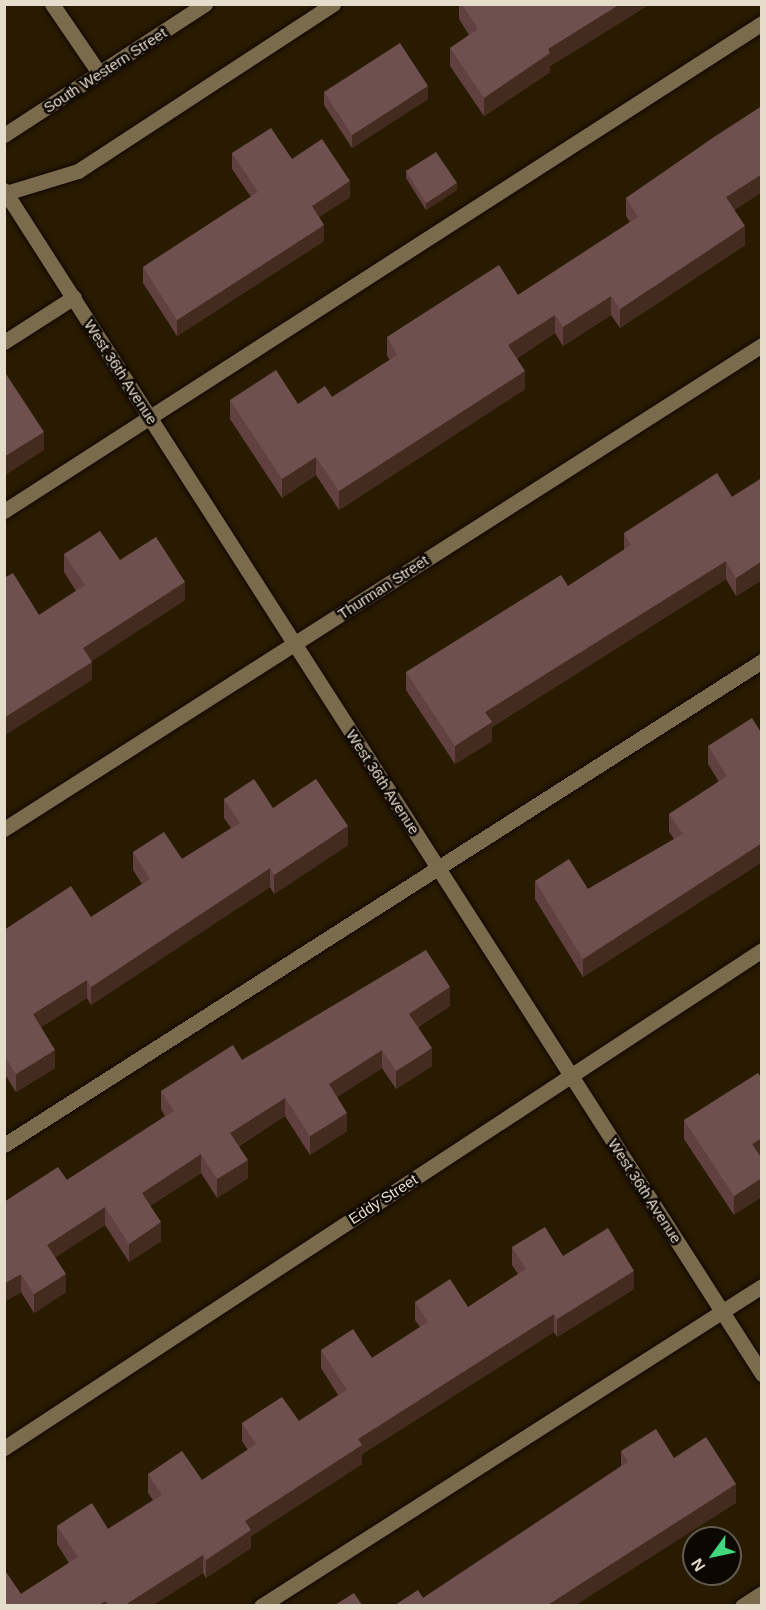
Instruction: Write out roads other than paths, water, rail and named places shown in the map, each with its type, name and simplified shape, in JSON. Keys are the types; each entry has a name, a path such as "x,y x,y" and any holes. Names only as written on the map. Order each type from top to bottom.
{"street":[{"path":"52,4 99,73"},
{"name":"South Western Street","path":"4,135 205,4"},
{"path":"5,191 78,171 333,4"},
{"path":"4,511 762,24"},
{"name":"West 36th Avenue","path":"5,191 762,1374"},
{"path":"4,342 74,297"},
{"name":"Thurman Street","path":"4,829 762,345"},
{"path":"4,1145 762,661"},
{"name":"Eddy Street","path":"4,1448 762,950"},
{"path":"261,1605 762,1286"},
{"path":"742,1605 762,1593"}]}
